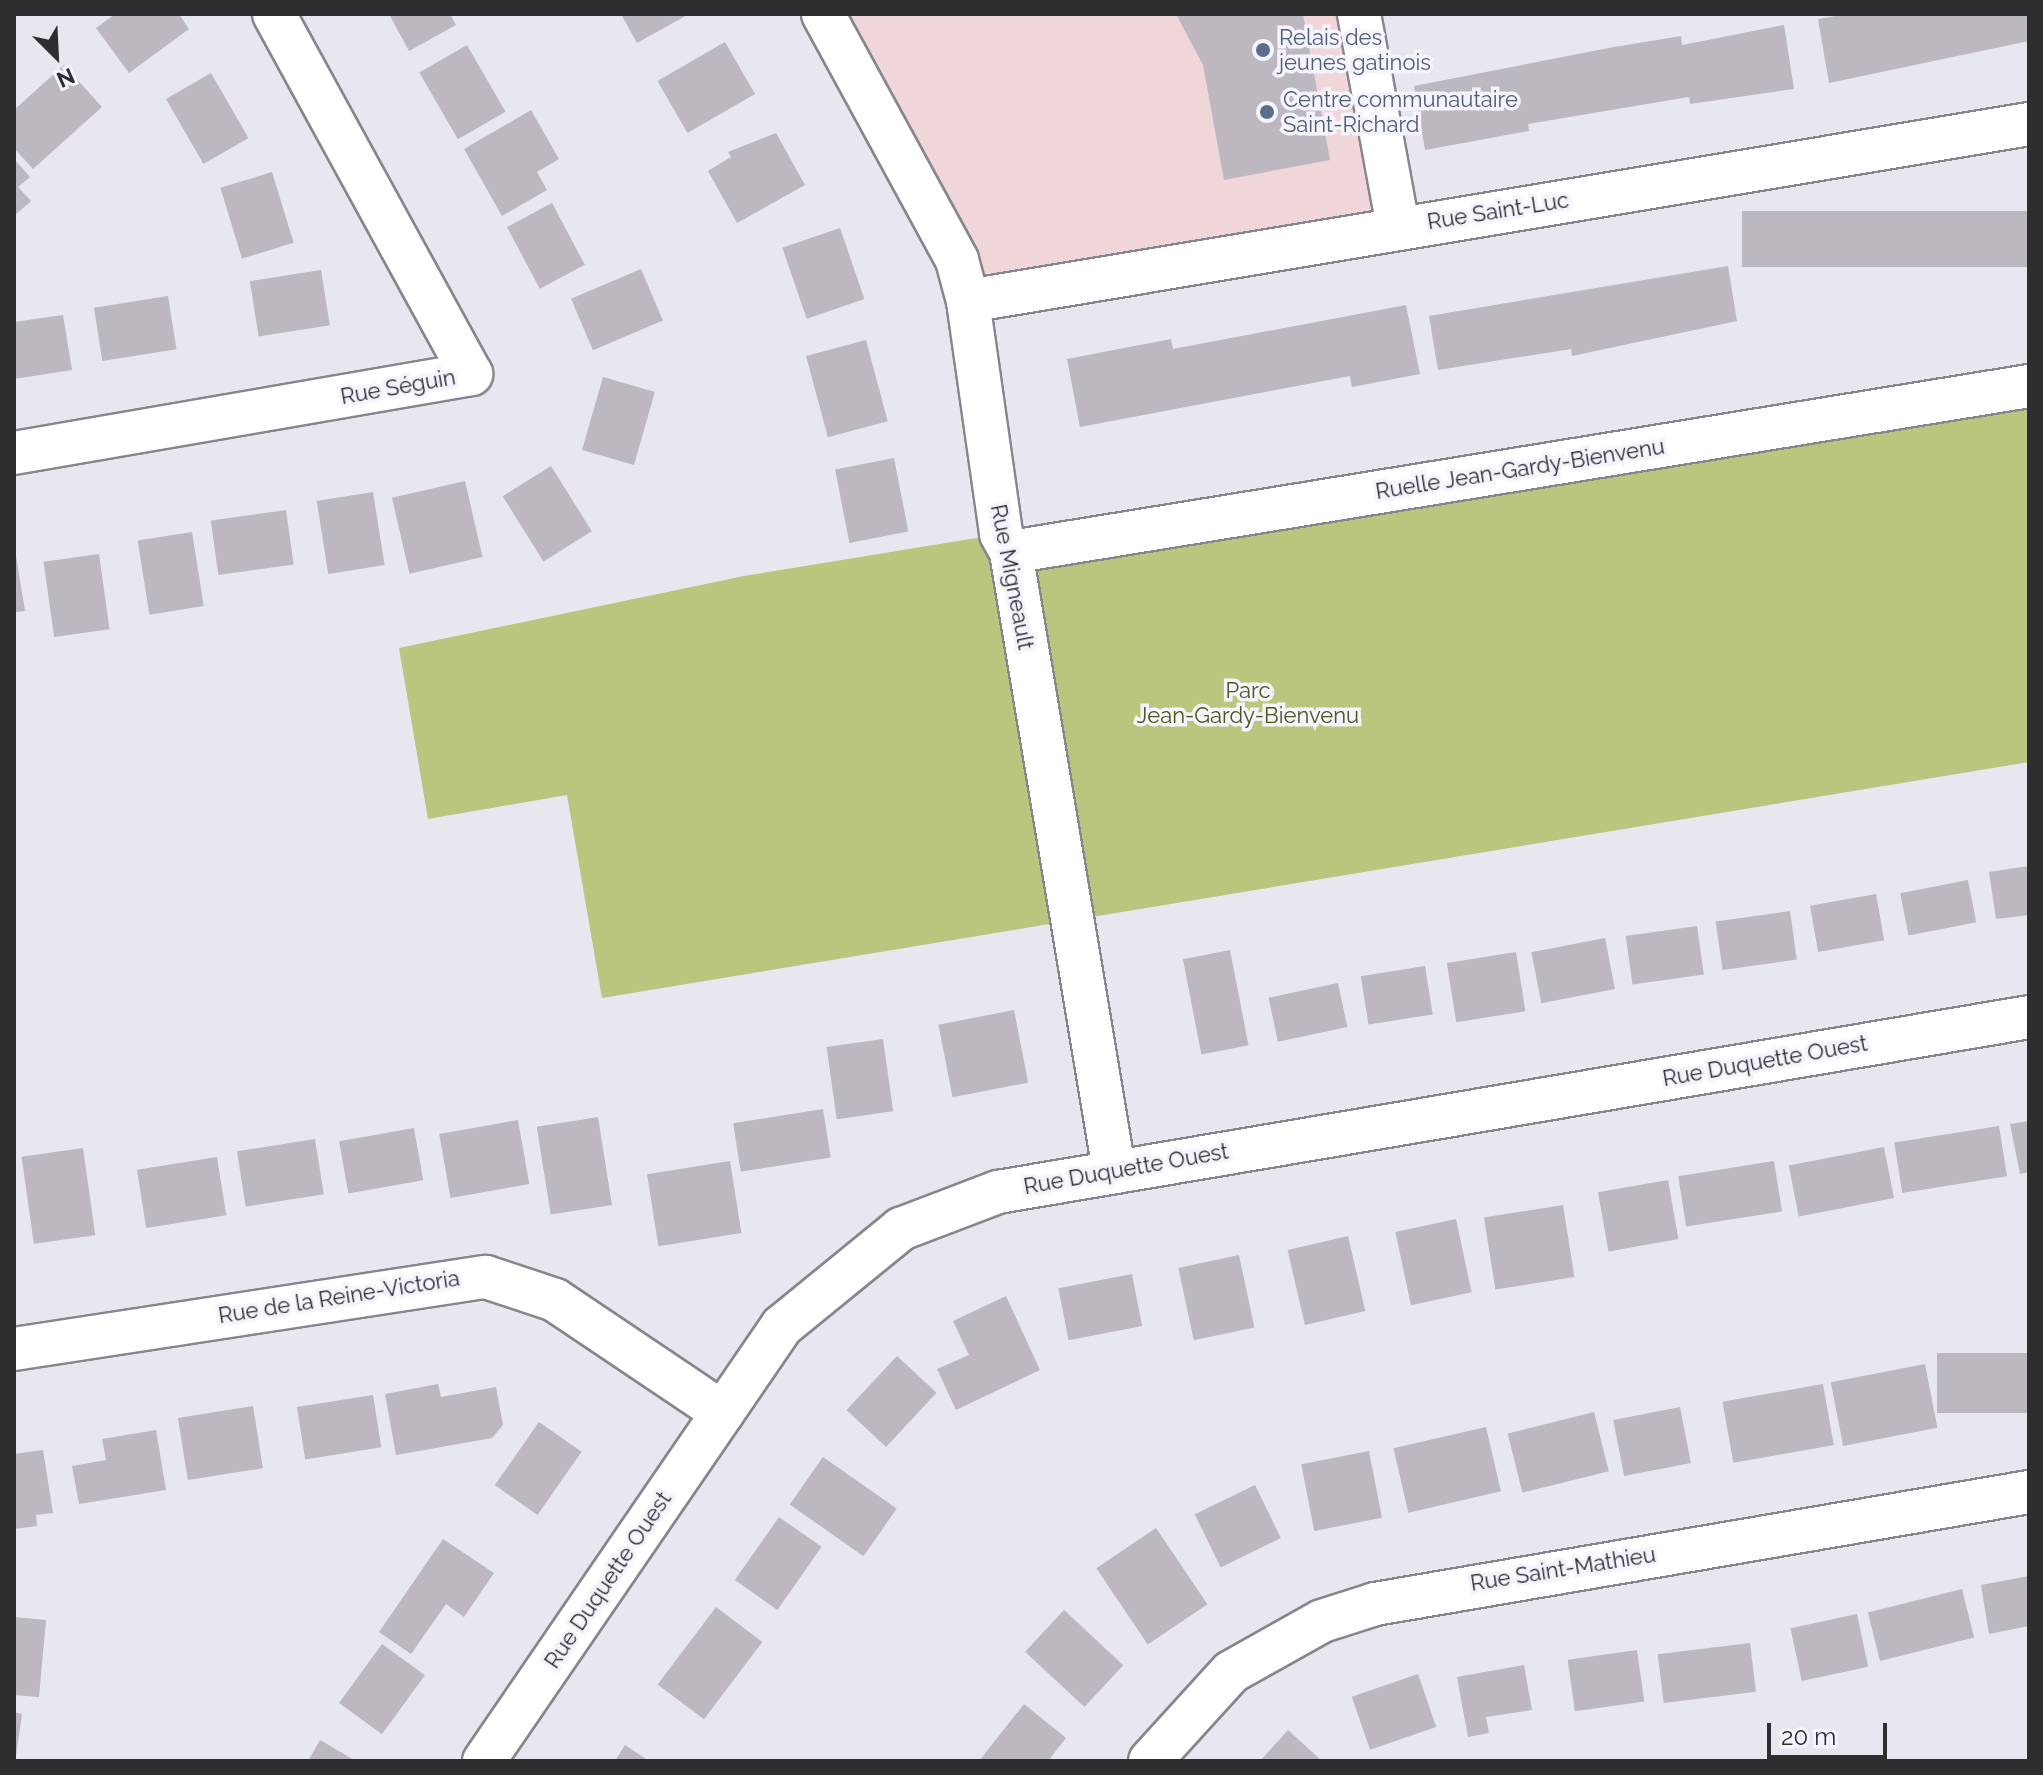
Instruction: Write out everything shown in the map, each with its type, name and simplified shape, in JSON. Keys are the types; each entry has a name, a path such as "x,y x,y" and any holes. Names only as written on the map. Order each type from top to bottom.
{"street":[{"name":"Rue Séguin","path":"14,453 471,374 274,14"},
{"name":"Rue Migneault","path":"823,14 957,260 968,301 1001,534 1011,552 1114,1170"},
{"path":"1359,14 1398,227"},
{"name":"Rue Saint-Luc","path":"968,301 2029,124"},
{"name":"Ruelle Jean-Gardy-Bienvenu","path":"1011,552 2029,386"},
{"name":"Rue Duquette Ouest","path":"484,1761 782,1326 901,1229 998,1192 1114,1170 2029,1017"},
{"name":"Rue de la Reine-Victoria","path":"14,1349 486,1277 555,1300 723,1413"},
{"name":"Rue Saint-Mathieu","path":"1150,1761 1231,1672 1322,1621 1375,1604 2029,1492"}],"shaded area":[{"path":"823,14 1337,14 1367,69 1398,227 968,301"}],"green space":[{"name":"Parc Jean-Gardy-Bienvenu","path":"2029,386 2029,762 602,998 567,795 428,819 399,648 744,576 1001,534"}],"building":[{"path":"115,14 179,14 189,29 129,73 96,28"},
{"path":"389,14 450,14 456,25 409,51"},
{"path":"621,14 689,14 637,43"},
{"name":"Centre communautaire Saint-Richard","path":"1176,14 1303,14 1330,160 1224,180 1203,65"},
{"path":"1849,14 2029,14 2029,41 1829,83 1818,19"},
{"path":"1784,25 1794,89 1690,104 1689,97 1528,124 1529,131 1425,150 1414,86 1614,47 1681,36 1682,45"},
{"path":"725,42 755,94 687,133 657,81"},
{"path":"467,45 506,112 458,139 419,72"},
{"path":"64,65 102,107 33,169 14,148 14,110"},
{"path":"211,73 248,138 203,164 166,99"},
{"path":"531,110 559,159 537,172 547,190 502,216 464,149"},
{"path":"776,133 805,185 737,223 708,171 731,157 728,152"},
{"path":"14,159 30,177 18,187 31,201 14,216"},
{"path":"272,172 294,243 242,259 220,188"},
{"path":"552,203 585,265 540,289 507,227"},
{"path":"1742,211 2029,211 2029,267 1742,267"},
{"path":"840,228 864,299 807,319 782,248"},
{"path":"1728,266 1737,321 1572,356 1571,349 1438,370 1429,316"},
{"path":"641,269 663,321 593,350 571,299"},
{"path":"321,270 330,325 259,337 250,281"},
{"path":"168,296 176,349 102,361 94,308"},
{"path":"1406,305 1420,374 1352,387 1350,376 1080,427 1067,359 1171,339 1173,349"},
{"path":"63,315 72,370 14,379 14,322"},
{"path":"866,340 888,421 828,437 806,356"},
{"path":"603,377 655,392 634,465 582,450"},
{"path":"894,458 908,532 849,543 835,469"},
{"path":"551,466 592,531 543,562 503,496"},
{"path":"465,481 483,557 409,574 392,498"},
{"path":"373,492 385,565 328,574 317,501"},
{"path":"286,510 294,564 218,575 211,521"},
{"path":"192,532 204,606 149,615 138,541"},
{"path":"99,554 110,629 54,637 44,562"},
{"path":"14,557 25,611 14,612"},
{"path":"2029,866 2029,915 1996,919 1989,872"},
{"path":"1968,880 1976,922 1908,935 1900,893"},
{"path":"1876,894 1884,940 1818,952 1810,906"},
{"path":"1790,911 1797,960 1723,970 1716,921"},
{"path":"1697,926 1704,975 1633,985 1626,936"},
{"path":"1605,938 1615,989 1541,1003 1531,952"},
{"path":"1230,950 1249,1045 1201,1054 1183,959"},
{"path":"1516,952 1525,1011 1456,1022 1447,963"},
{"path":"1425,966 1433,1014 1368,1025 1361,976"},
{"path":"1338,983 1347,1027 1278,1042 1269,998"},
{"path":"1014,1010 1028,1083 953,1097 938,1025"},
{"path":"883,1039 893,1111 837,1119 827,1047"},
{"path":"823,1109 831,1157 741,1172 733,1123"},
{"path":"598,1117 612,1205 551,1215 537,1127"},
{"path":"518,1120 529,1184 451,1198 439,1134"},
{"path":"2029,1121 2029,1172 2020,1174 2010,1124"},
{"path":"1999,1126 2007,1176 1902,1193 1894,1143"},
{"path":"414,1128 423,1180 348,1193 339,1141"},
{"path":"315,1139 324,1194 246,1207 237,1151"},
{"path":"1884,1147 1894,1198 1799,1217 1789,1166"},
{"path":"83,1148 95,1235 34,1244 22,1157"},
{"path":"217,1157 226,1215 146,1228 137,1170"},
{"path":"730,1161 741,1233 658,1246 647,1174"},
{"path":"1774,1161 1782,1211 1686,1227 1678,1176"},
{"path":"1668,1180 1678,1239 1608,1251 1598,1192"},
{"path":"1563,1205 1574,1277 1495,1290 1484,1218"},
{"path":"1456,1219 1472,1292 1411,1305 1395,1232"},
{"path":"1348,1236 1365,1311 1305,1325 1288,1250"},
{"path":"1239,1255 1254,1327 1194,1340 1178,1268"},
{"path":"1132,1274 1142,1326 1068,1340 1058,1288"},
{"path":"1006,1296 1040,1370 956,1410 937,1369 969,1355 953,1321"},
{"path":"1937,1353 2029,1353 2029,1413 1937,1413"},
{"path":"897,1356 936,1393 886,1447 847,1410"},
{"path":"1925,1364 1937,1428 1843,1446 1831,1382"},
{"path":"438,1384 441,1397 496,1387 503,1425 492,1438 396,1455 385,1394"},
{"path":"1823,1384 1834,1445 1733,1463 1723,1402"},
{"path":"373,1395 381,1447 305,1459 297,1407"},
{"path":"253,1406 263,1468 188,1480 178,1418"},
{"path":"1680,1407 1691,1463 1624,1476 1613,1420"},
{"path":"1594,1412 1609,1471 1522,1493 1508,1434"},
{"path":"539,1422 582,1452 537,1515 495,1485"},
{"path":"1486,1427 1501,1491 1408,1513 1393,1448"},
{"path":"156,1430 166,1490 79,1504 72,1466 106,1460 102,1439"},
{"path":"43,1450 53,1513 36,1515 37,1526 14,1529 14,1454"},
{"path":"1369,1451 1382,1518 1314,1531 1301,1464"},
{"path":"823,1457 897,1509 863,1556 790,1505"},
{"path":"1255,1485 1281,1538 1221,1567 1195,1514"},
{"path":"779,1517 822,1547 777,1610 735,1580"},
{"path":"1156,1528 1207,1604 1148,1645 1096,1568"},
{"path":"443,1539 494,1573 464,1617 446,1604 411,1654 379,1632"},
{"path":"2029,1576 2029,1626 1989,1634 1981,1585"},
{"path":"1962,1589 1974,1638 1880,1661 1868,1612"},
{"path":"716,1607 762,1642 704,1719 658,1684"},
{"path":"1064,1610 1123,1665 1084,1707 1025,1652"},
{"path":"1857,1614 1868,1667 1802,1681 1790,1628"},
{"path":"14,1617 46,1620 39,1697 14,1695"},
{"path":"1750,1643 1756,1692 1664,1703 1658,1654"},
{"path":"382,1644 425,1675 382,1734 339,1703"},
{"path":"1637,1650 1644,1701 1575,1711 1568,1660"},
{"path":"1524,1665 1532,1710 1486,1717 1489,1733 1468,1737 1457,1677"},
{"path":"1418,1674 1436,1727 1370,1750 1352,1697"},
{"path":"1024,1704 1066,1738 1048,1761 979,1761"},
{"path":"14,1712 22,1714 16,1756 14,1756"},
{"path":"1288,1730 1322,1761 1260,1761"},
{"path":"320,1740 356,1761 308,1761"},
{"path":"625,1745 649,1761 615,1761"}],"place":[{"name":"Relais des jeunes gatinois","path":"1263,50"},
{"name":"Centre communautaire Saint-Richard","path":"1267,112"}]}
